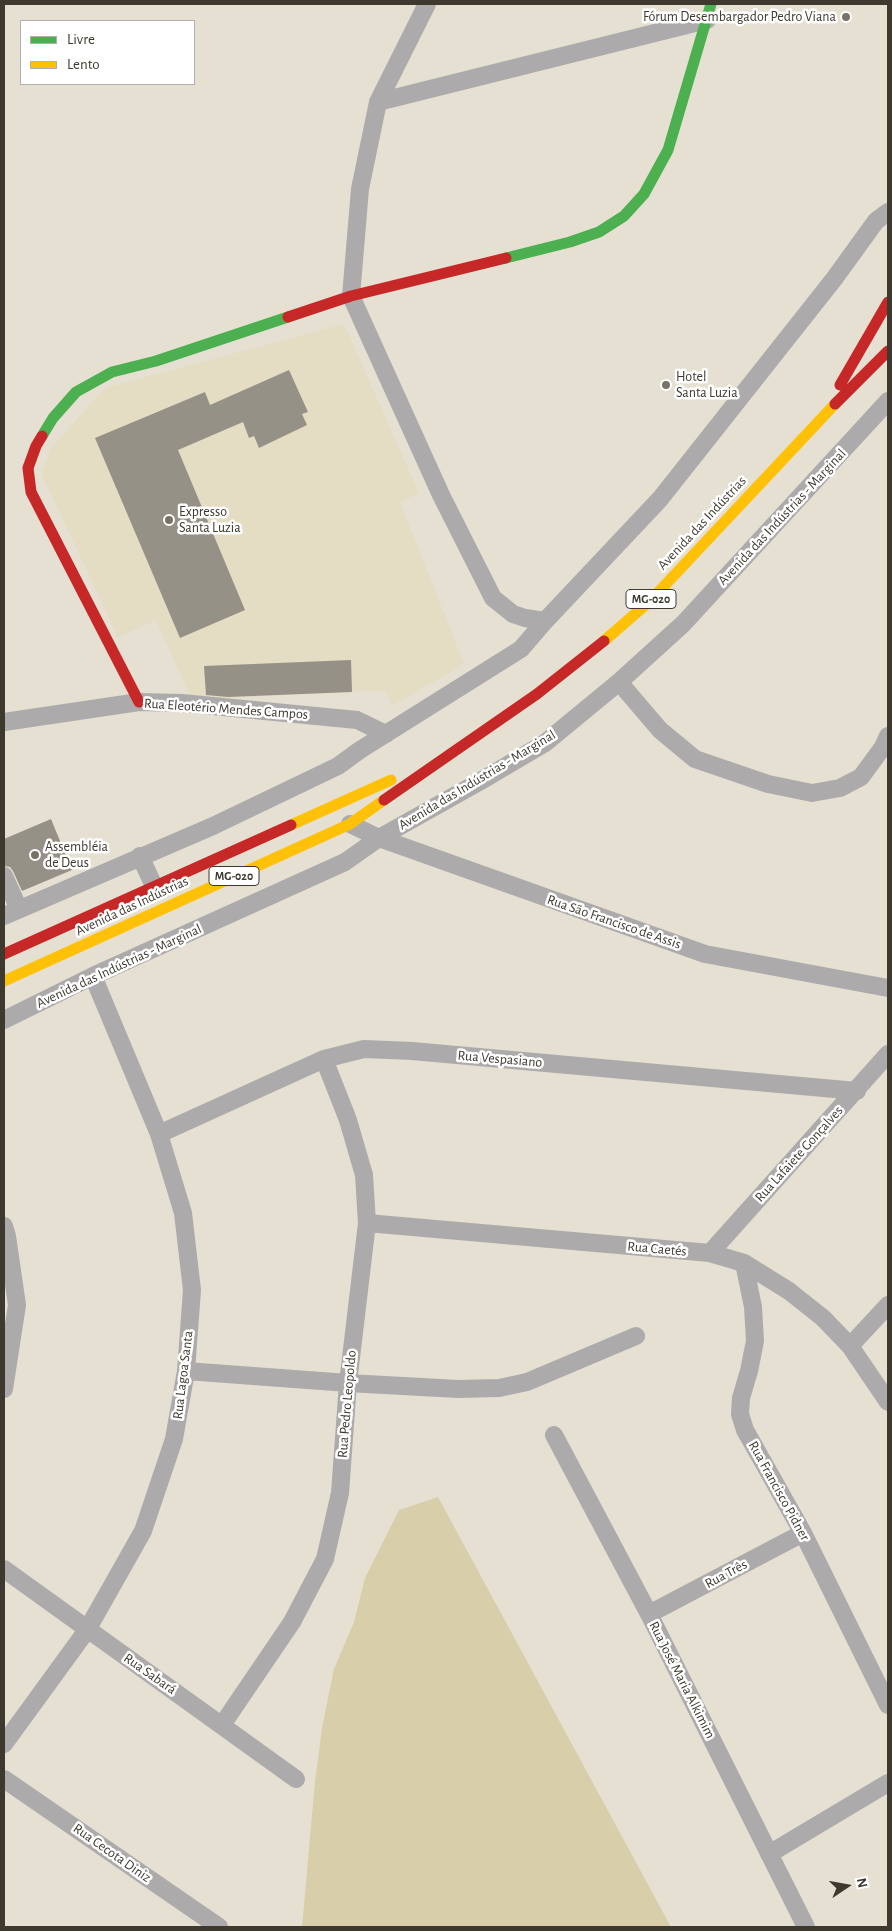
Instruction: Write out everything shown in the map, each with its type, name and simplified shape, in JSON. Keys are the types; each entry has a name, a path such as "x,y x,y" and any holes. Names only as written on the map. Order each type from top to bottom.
{"main road":[{"path":"139,702 46,526 31,492 28,468 36,446 52,418 76,392 112,372 156,361 351,296 570,242 599,232 624,216 644,194 668,150 709,12"},
{"name":"Avenida das Indústrias","path":"822,416 888,302"},
{"name":"Avenida das Indústrias","path":"4,981 350,824 537,694 593,650 650,600 822,416 888,351"},
{"name":"Avenida das Indústrias","path":"4,954 454,752"}],"street":[{"path":"427,4 378,102 360,189 351,296 441,495 493,598 513,614 544,621"},
{"path":"378,102 709,12"},
{"path":"4,876 11,912 213,826 338,766 360,750 521,648 544,621 660,499 834,279 876,221 888,212"},
{"name":"Avenida das Indústrias - Marginal","path":"4,1020 93,976 345,862 379,838 545,743 619,682 683,624 888,401"},
{"path":"619,682 660,730 695,759 768,784 812,794 840,788 861,777 883,747 888,736"},
{"name":"Rua Eleotério Mendes Campos","path":"4,722 139,702 182,703 357,720 386,734"},
{"path":"357,720 360,750"},
{"name":"Rua São Francisco de Assis","path":"350,824 379,838 705,954 888,988"},
{"path":"213,826 226,854"},
{"path":"140,856 154,886"},
{"name":"Rua Lagoa Santa","path":"4,1744 87,1630 143,1531 174,1439 186,1372 192,1290 183,1213 160,1134 93,976"},
{"name":"Rua Vespasiano","path":"160,1134 324,1059 364,1049 412,1051 857,1091"},
{"name":"Rua Lafaiete Gonçalves","path":"710,1253 857,1091 888,1054"},
{"name":"Rua Pedro Leopoldo","path":"222,1725 292,1622 325,1559 340,1493 348,1384 367,1223 364,1176 348,1120 324,1059"},
{"name":"Rua Caetés","path":"367,1223 710,1253 744,1263 789,1291 823,1318 850,1346 888,1402"},
{"path":"4,1226 17,1304 4,1389"},
{"name":"Rua Francisco Pidner","path":"744,1263 753,1307 755,1341 741,1398 740,1414 745,1430 803,1533 888,1705"},
{"path":"850,1346 888,1305"},
{"path":"186,1372 348,1384 458,1389 498,1388 528,1382 636,1336"},
{"name":"Rua José Maria Alkimim","path":"554,1435 649,1614 806,1927"},
{"name":"Rua Três","path":"649,1614 803,1533"},
{"name":"Rua Sabará","path":"4,1570 296,1779"},
{"name":"Rua Cecota Diniz","path":"4,1779 219,1927"},
{"path":"769,1854 888,1783"}],"shaded area":[{"path":"344,324 419,493 400,502 464,664 392,706 385,690 192,700 156,620 118,637 41,474 51,448 105,388"},
{"path":"438,1497 671,1927 302,1927 315,1782 322,1728 334,1669 354,1622 365,1578 399,1510"}],"building":[{"name":"Expresso Santa Luzia","path":"289,370 308,412 302,414 307,425 259,448 254,436 249,438 243,422 178,450 245,610 180,638 95,438 205,392 210,405"},
{"path":"351,660 352,692 228,697 206,695 204,666"},
{"name":"Assembléia de Deus","path":"51,819 72,870 22,891 13,871 10,867 4,866 4,839"}],"traffic: fast":[{"path":"506,258 570,242 599,232 624,216 644,194 668,150 711,4"},
{"path":"42,436 53,418 76,392 112,372 156,361 288,317"}],"traffic: slow":[{"path":"604,641 651,600 835,404"},
{"path":"291,825 391,780"},
{"path":"4,981 350,824 384,800"}],"traffic: jam":[{"path":"288,317 351,296 506,258"},
{"path":"840,385 888,302"},
{"path":"835,404 888,351"},
{"path":"42,436 28,468 31,492 139,702"},
{"path":"384,800 537,694 604,641"},
{"path":"4,954 291,825"}],"place":[{"name":"Fórum Desembargador Pedro Viana","path":"846,17"},
{"name":"Hotel Santa Luzia","path":"666,385"},
{"name":"Expresso Santa Luzia","path":"169,520"},
{"name":"Assembléia de Deus","path":"35,855"}]}
